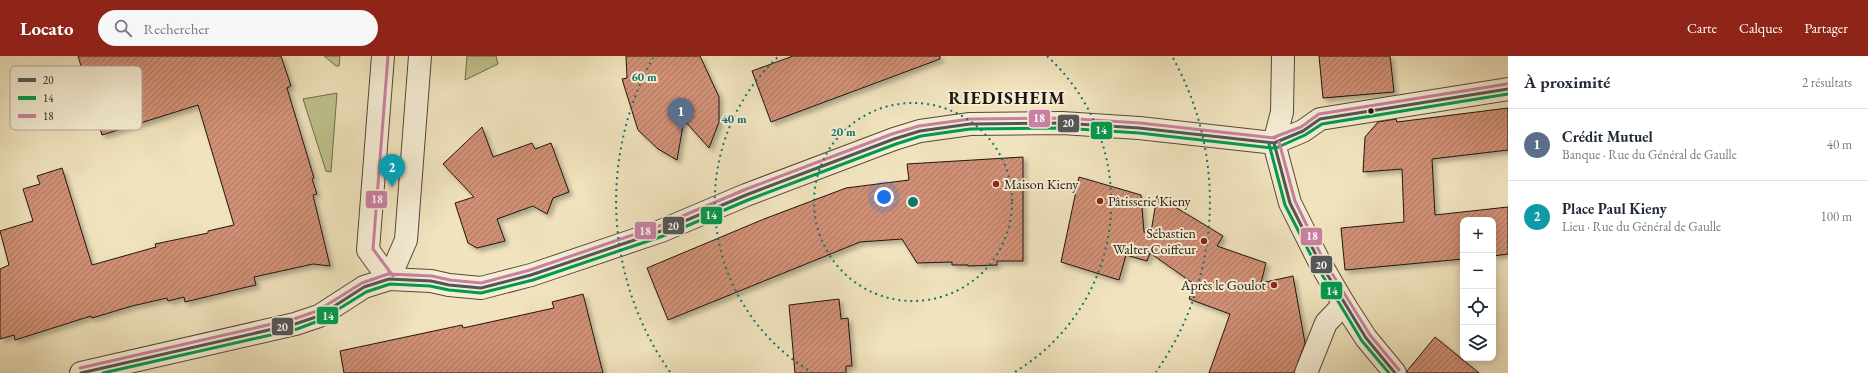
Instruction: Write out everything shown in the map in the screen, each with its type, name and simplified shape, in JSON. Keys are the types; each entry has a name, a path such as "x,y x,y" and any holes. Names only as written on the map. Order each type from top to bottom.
{"street":[{"path":"383,56 368,250 389,278"},
{"path":"389,278 406,240 420,56"},
{"path":"1283,56 1282,112 1274,143 1290,203 1319,261 1344,304 1366,338 1394,373"},
{"path":"80,373 295,324 323,313 364,287 389,278 431,281 449,285 481,288 531,275 661,231 746,196 894,139 920,131 970,124 1062,123 1139,128 1274,143 1302,131 1320,119 1508,89"},
{"path":"1306,373 1326,324 1344,304"}],"green space":[{"path":"324,56 340,56 339,66 336,66"},
{"path":"467,56 496,56 498,64 465,80"},
{"path":"337,93 331,172 326,171 303,99"}],"building":[{"path":"78,56 281,56 291,86 287,88 314,178 312,179 317,194 313,195 330,266 313,264 254,277 256,285 185,302 184,297 168,301 167,298 132,306 92,318 91,316 15,340 14,335 0,339 0,269 9,265 0,231 33,221 23,189 40,184 37,176 62,168 92,265 156,247 155,244 208,233 208,231 234,225 198,105 142,122 142,66 81,66"},
{"path":"626,56 700,56 719,97 719,122 709,148 684,120 677,160 658,149 638,130 622,79 627,78"},
{"path":"793,56 940,56 940,59 771,122 752,71"},
{"path":"1319,56 1390,56 1394,92 1323,98"},
{"path":"1508,108 1508,150 1432,159 1435,215 1508,207 1508,254 1496,256 1496,217 1460,217 1460,259 1345,270 1341,228 1404,222 1402,169 1363,172 1365,137 1378,122 1396,119 1397,122"},
{"path":"482,127 493,157 532,143 535,149 551,143 569,192 553,198 547,214 533,206 497,219 505,241 477,248 468,243 455,203 474,197 443,164"},
{"path":"100,130 118,130 102,135"},
{"path":"1023,157 1023,261 997,261 997,265 968,266 952,265 952,262 917,263 902,239 860,242 668,320 647,268 764,219 846,188 909,180 907,164"},
{"path":"1079,177 1141,195 1144,232 1151,232 1157,196 1223,236 1217,246 1266,263 1261,283 1293,276 1305,343 1294,373 1209,373 1230,314 1189,299 1194,284 1150,253 1147,261 1126,255 1119,280 1061,262"},
{"path":"583,294 603,373 344,373 340,351 462,325 463,328 554,308 552,302"},
{"path":"839,299 841,319 848,318 852,366 846,366 846,373 795,373 789,305"},
{"path":"1435,337 1460,357 1460,361 1464,361 1479,373 1407,373 1407,371"}],"transit line":[{"name":"18","path":"388,56 373,249 393,276"},
{"name":"18","path":"1272,138 1301,127 1319,114 1507,84"},
{"name":"20","path":"1274,143 1303,131 1320,119 1508,89"},
{"name":"14","path":"1276,148 1305,135 1322,124 1508,94"},
{"name":"18","path":"80,368 294,319 317,311 362,283 388,274 432,276 450,280 481,283 530,270 659,226 744,190 892,134 919,126 970,119 1062,118 1140,123 1275,138"},
{"name":"20","path":"81,373 295,324 319,316 364,287 389,279 431,281 449,285 481,288 531,275 661,231 746,195 894,139 920,131 970,124 1062,123 1139,128 1274,143"},
{"name":"14","path":"103,373 297,329 321,320 366,292 390,284 430,286 449,290 481,293 533,280 663,236 748,200 921,136 970,129 1062,128 1139,133 1273,148"},
{"name":"18","path":"1279,142 1295,201 1323,259 1370,335 1399,370"},
{"name":"20","path":"1274,143 1290,203 1319,261 1366,338 1395,373"},
{"name":"14","path":"1269,144 1285,205 1315,263 1362,341 1389,373"}],"place":[{"name":"Crédit Mutuel","path":"681,131"},
{"name":"Maison Kieny","path":"996,184"},
{"name":"Place Paul Kieny","path":"392,187"},
{"name":"Pâtisserie Kieny","path":"1100,201"},
{"name":"Sébastien Walter Coiffeur","path":"1204,241"},
{"name":"Après le Goulot","path":"1274,285"}],"district":[{"name":"RIEDISHEIM","path":"1007,97"}]}
